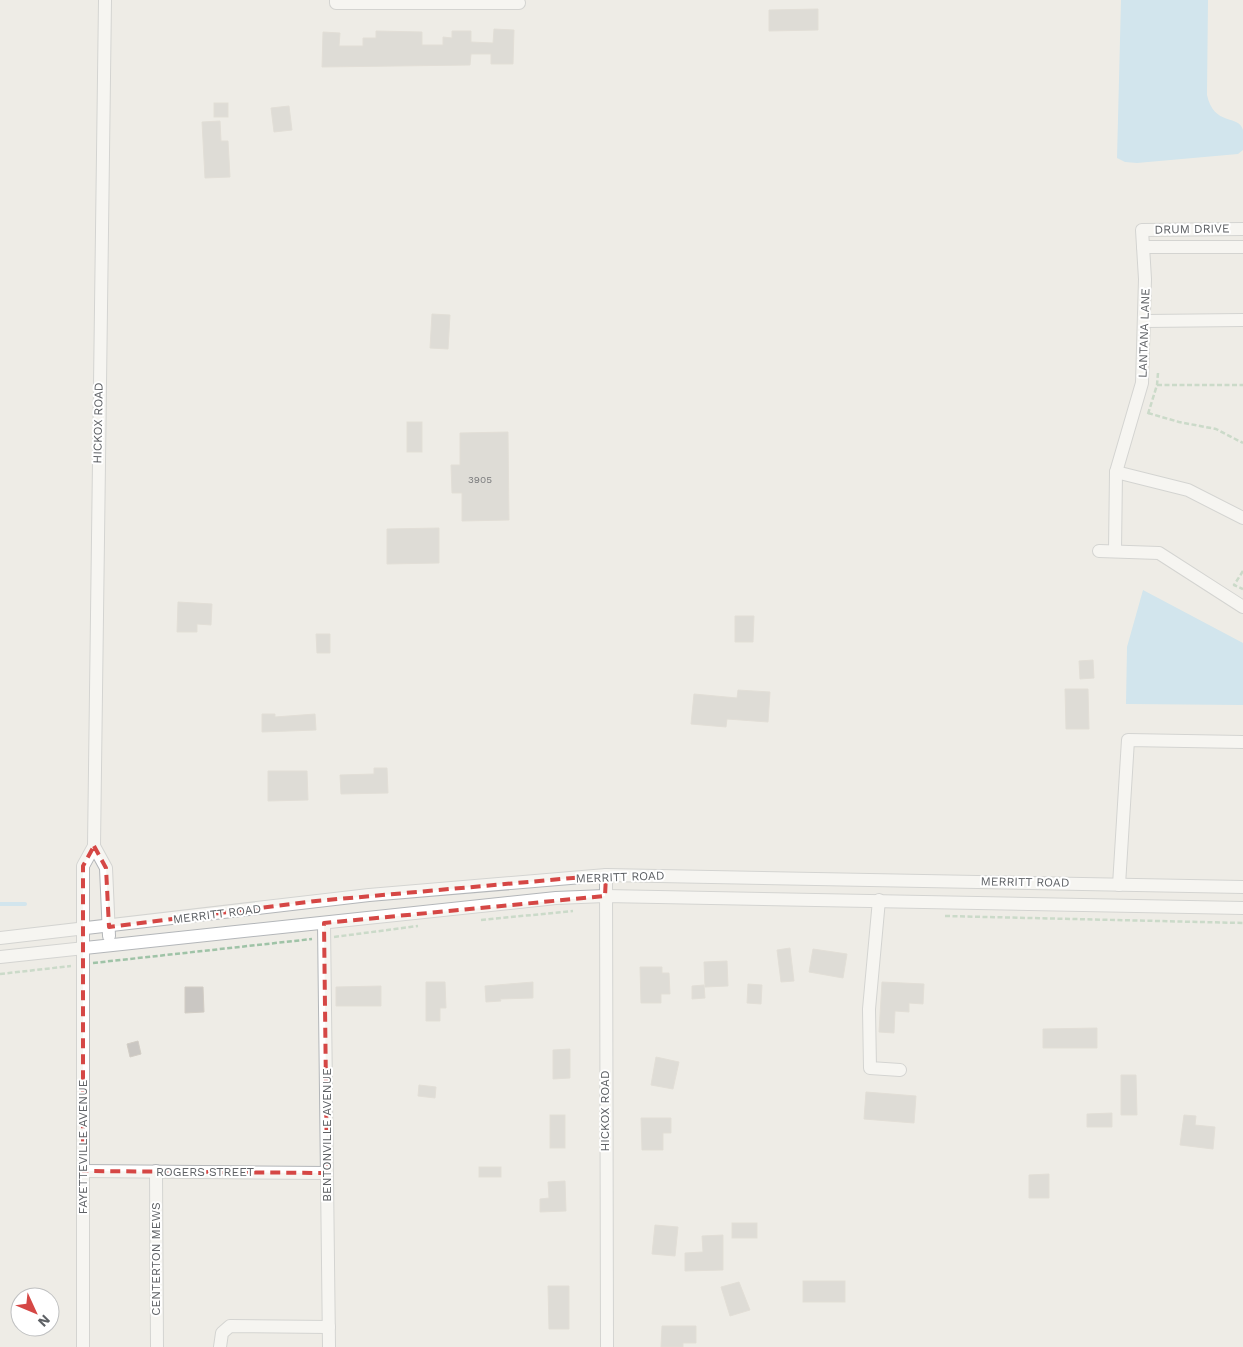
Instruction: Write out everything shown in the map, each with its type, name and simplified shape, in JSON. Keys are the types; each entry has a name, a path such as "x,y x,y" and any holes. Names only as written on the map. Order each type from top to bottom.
{"street":[{"name":"HICKOX ROAD","path":"105,0 94,846 106,868 110,946"},
{"path":"336,1 519,2"},
{"name":"DRUM DRIVE","path":"1142,230 1243,228"},
{"name":"LANTANA LANE","path":"1115,551 1116,472 1142,383 1145,321 1142,230"},
{"name":"DRUM DRIVE","path":"1143,247 1243,247"},
{"path":"1145,321 1243,320"},
{"path":"1116,472 1188,490 1243,518"},
{"path":"1100,551 1159,552 1243,607"},
{"path":"1119,884 1128,740 1243,742"},
{"name":"HICKOX ROAD","path":"84,947 82,929 82,866 94,846"},
{"name":"HICKOX ROAD","path":"606,875 607,1347"},
{"name":"MERRITT ROAD","path":"0,938 109,927 369,895 606,875 1243,887"},
{"name":"MERRITT ROAD","path":"0,957 556,898 605,896 1243,908"},
{"path":"879,900 869,1009 870,1068 900,1070"},
{"name":"BENTONVILLE AVENUE","path":"324,923 326,938 329,1347"},
{"name":"FAYETTEVILLE AVENUE","path":"83,1347 84,947"},
{"name":"ROGERS STREET","path":"84,1171 328,1173"},
{"name":"CENTERTON MEWS","path":"156,1172 157,1347"},
{"path":"220,1347 222,1333 230,1326 328,1327"}],"path":[{"path":"1145,418 1157,385 1158,373"},
{"path":"1157,385 1243,385"},
{"path":"1148,413 1179,422 1216,429 1243,443"},
{"path":"1243,571 1234,585 1243,589"},
{"path":"479,920 574,911"},
{"path":"936,916 1243,924"},
{"path":"0,974 422,926"}],"highlighted area":[{"path":"94,846 106,868 109,927 316,901 606,875 605,896 324,923 327,1173 83,1171 83,866"}],"water":[{"path":"1121,0 1208,0 1207,95 1210,105 1215,112 1241,125 1243,130 1243,150 1238,154 1137,163 1125,162 1117,158"},
{"path":"1143,590 1243,643 1243,705 1126,704 1127,647"}],"building":[{"path":"818,9 818,30 769,31 769,10"},
{"path":"494,29 514,30 513,64 491,64 491,54 471,54 470,65 322,67 323,32 340,33 339,46 363,46 363,38 376,38 376,31 422,32 422,45 443,45 443,37 452,38 452,31 471,31 471,42 493,43"},
{"path":"214,103 228,103 228,117 214,117"},
{"path":"289,106 292,130 274,132 271,108"},
{"path":"220,121 221,141 228,141 230,177 205,178 202,122"},
{"path":"432,314 450,315 448,349 430,348"},
{"path":"407,422 422,422 422,452 407,452"},
{"path":"508,432 509,520 462,521 462,493 452,493 451,465 460,465 460,433"},
{"path":"439,528 439,563 387,564 387,529"},
{"path":"178,602 212,604 211,625 197,624 197,632 177,632"},
{"path":"735,616 754,616 753,642 735,642"},
{"path":"316,634 330,634 330,653 317,653"},
{"path":"1093,660 1094,678 1080,679 1079,661"},
{"path":"1065,689 1088,689 1089,729 1066,729"},
{"path":"738,690 770,692 768,722 727,719 726,727 691,724 694,694 737,698"},
{"path":"262,714 275,714 275,717 315,714 316,730 262,732"},
{"path":"374,768 387,768 388,793 341,794 340,775 374,774"},
{"path":"268,771 307,771 308,800 268,801"},
{"path":"790,948 794,981 781,982 777,950"},
{"path":"813,949 847,954 843,978 809,972"},
{"path":"727,961 728,986 705,987 704,962"},
{"path":"640,967 662,967 662,973 669,973 670,994 661,994 661,1003 641,1003"},
{"path":"426,982 445,982 446,1008 440,1008 440,1021 426,1021"},
{"path":"533,982 533,998 500,999 501,1001 486,1002 485,986"},
{"path":"882,982 924,984 923,1004 909,1003 909,1012 895,1011 894,1033 879,1032"},
{"path":"748,984 762,985 761,1004 747,1003"},
{"path":"704,985 705,998 692,999 692,986"},
{"path":"381,986 381,1006 336,1006 336,987"},
{"path":"185,987 203,987 204,1012 185,1013"},
{"path":"1097,1028 1097,1048 1043,1048 1043,1029"},
{"path":"138,1041 141,1054 130,1057 127,1044"},
{"path":"570,1049 570,1078 553,1079 553,1050"},
{"path":"656,1057 679,1062 673,1089 651,1085"},
{"path":"1121,1075 1136,1075 1137,1115 1121,1115"},
{"path":"419,1085 436,1087 435,1098 418,1096"},
{"path":"866,1092 916,1096 914,1123 864,1119"},
{"path":"1112,1113 1112,1127 1087,1127 1087,1114"},
{"path":"550,1115 565,1115 565,1148 550,1148"},
{"path":"1184,1115 1196,1116 1195,1125 1215,1127 1213,1149 1180,1145"},
{"path":"641,1118 671,1118 671,1133 663,1133 663,1150 642,1150"},
{"path":"479,1167 501,1167 501,1177 479,1177"},
{"path":"1049,1174 1049,1198 1029,1198 1029,1175"},
{"path":"565,1181 566,1211 540,1212 540,1199 549,1198 548,1182"},
{"path":"732,1223 757,1223 757,1238 732,1238"},
{"path":"655,1225 678,1227 675,1256 652,1254"},
{"path":"723,1235 723,1270 685,1271 685,1253 703,1252 702,1236"},
{"path":"803,1281 845,1281 845,1302 803,1302"},
{"path":"739,1282 750,1310 730,1316 721,1287"},
{"path":"548,1286 569,1286 569,1329 549,1329"},
{"path":"662,1326 696,1326 696,1343 683,1343 683,1347 661,1347"}],"waterway":[{"path":"0,904 25,904"}]}
